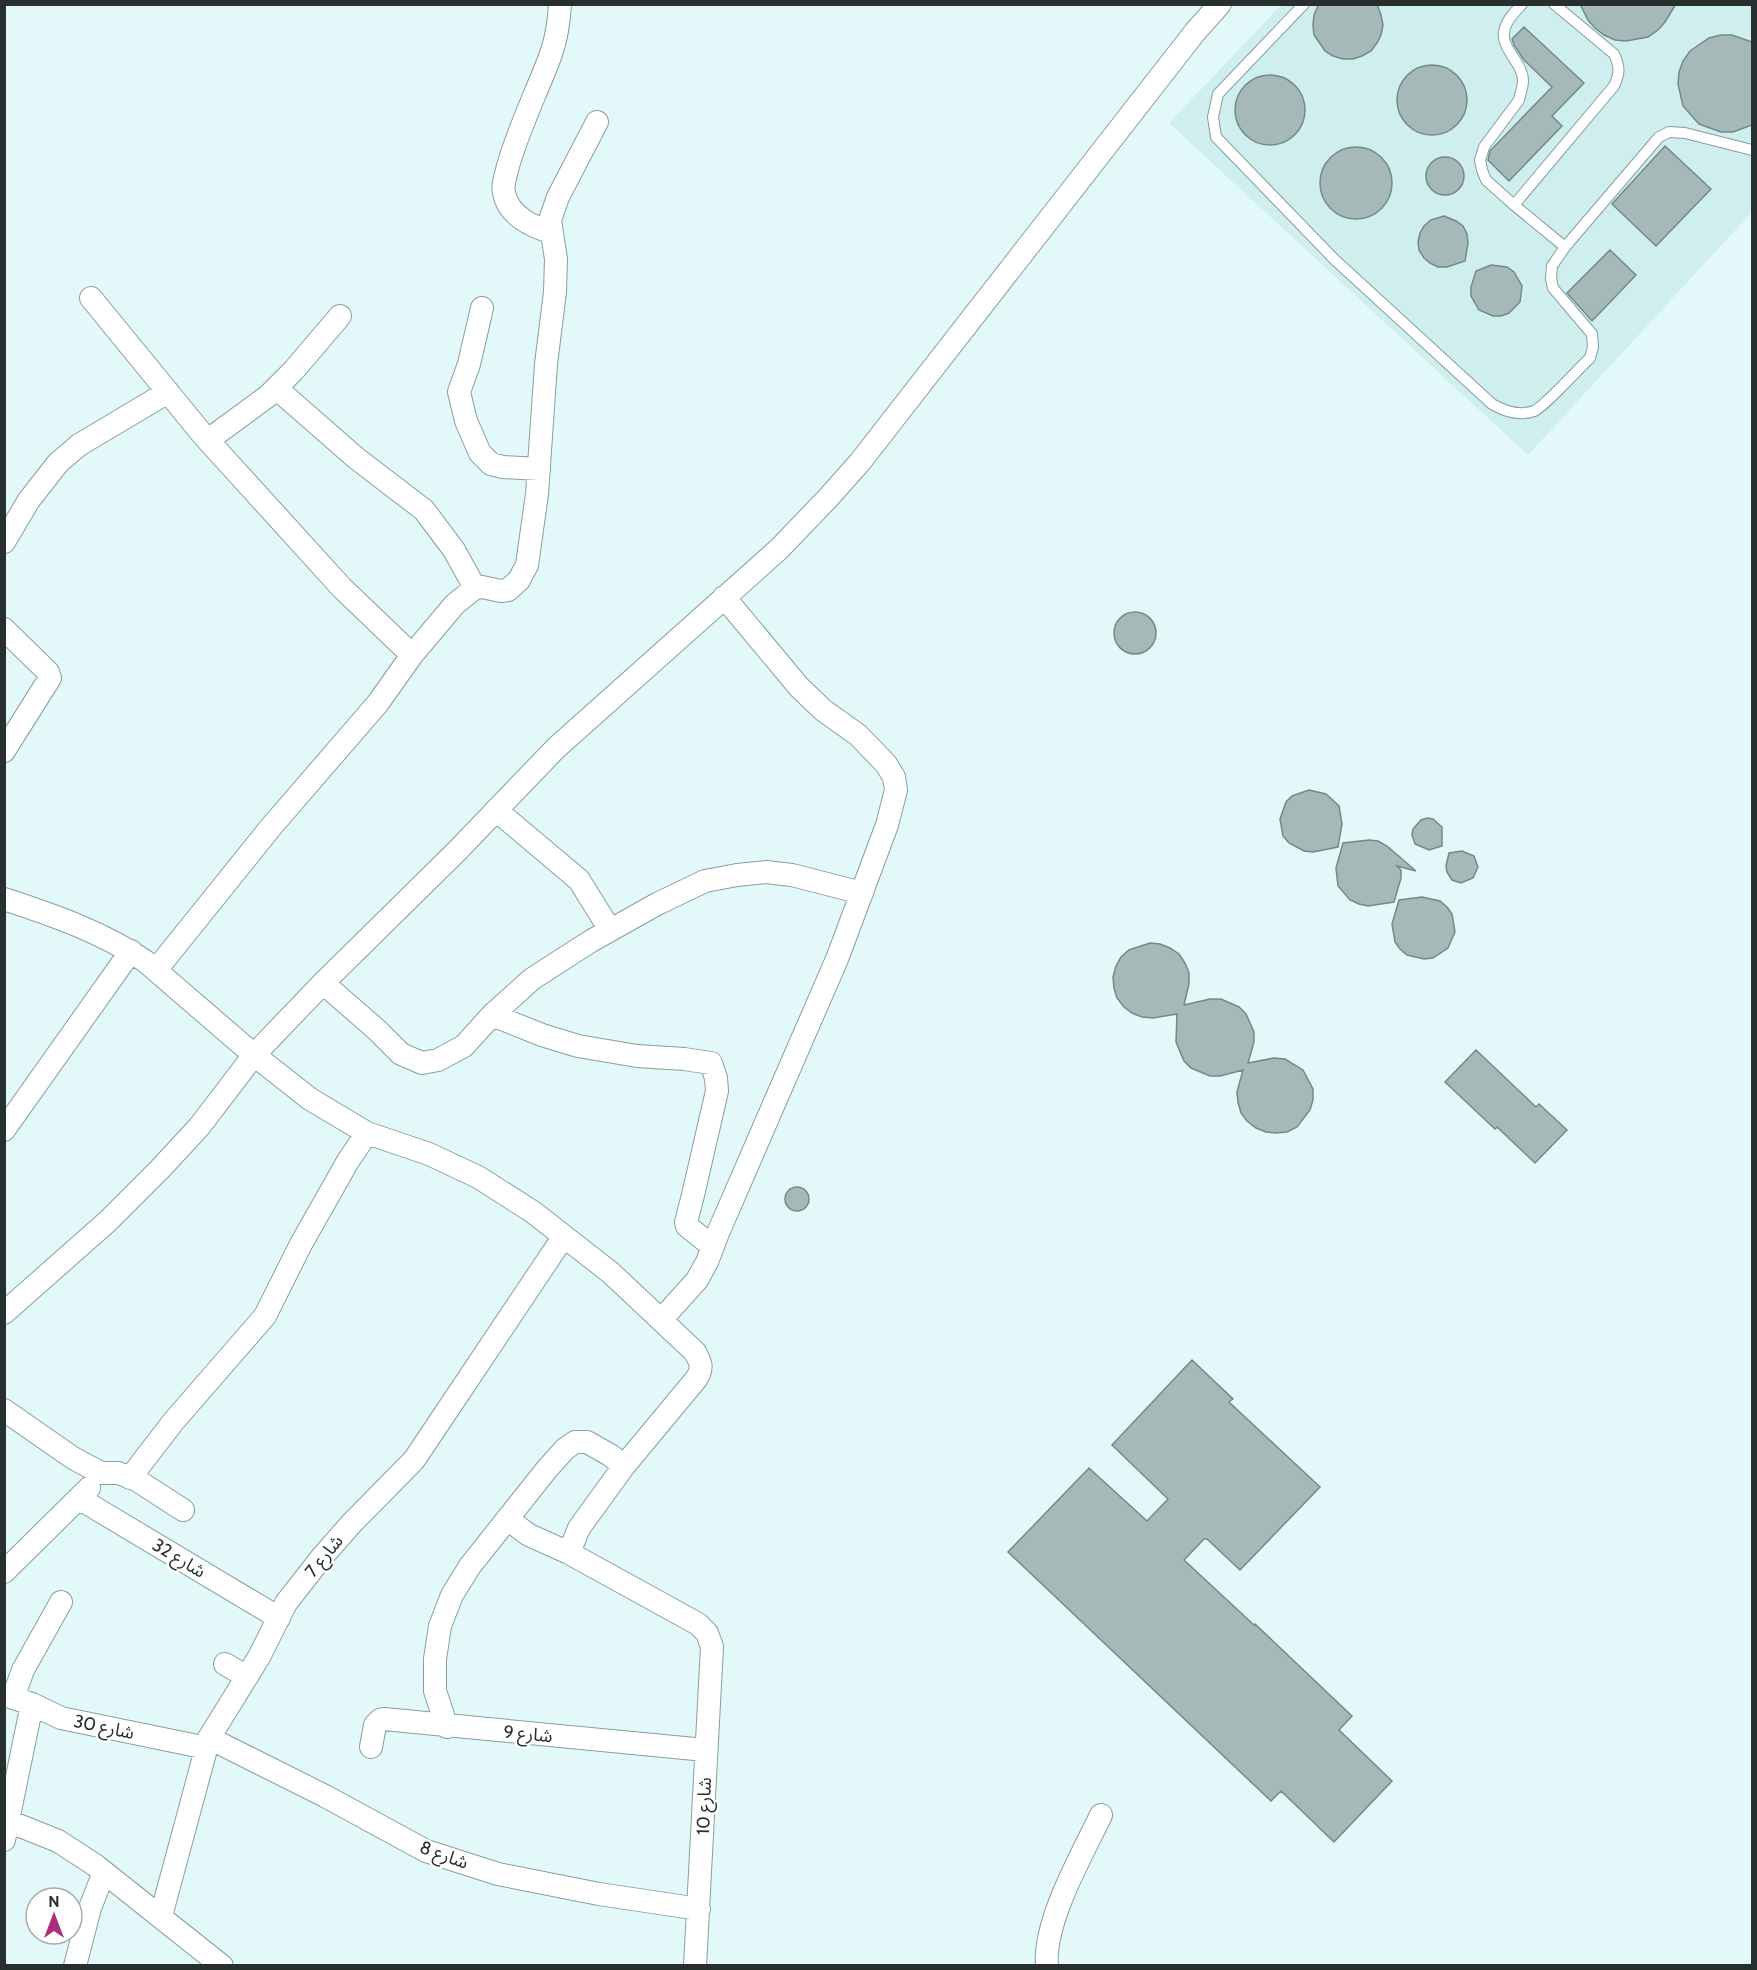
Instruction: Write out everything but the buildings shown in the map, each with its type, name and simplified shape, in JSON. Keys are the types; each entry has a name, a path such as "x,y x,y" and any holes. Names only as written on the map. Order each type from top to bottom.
{"street":[{"path":"551,232 535,227 516,213 507,202 503,190 519,134 559,28 560,4"},
{"path":"4,1313 108,1221 160,1169 199,1127 254,1055 556,748 779,549 828,498 860,462 1220,4"},
{"path":"156,970 264,836 378,703 412,655 456,604 475,588 508,590 519,580 527,565 539,469 546,364 555,292 556,259 550,220 558,197 597,122"},
{"path":"91,298 208,440 342,588 412,655"},
{"path":"482,308 469,364 459,392 466,421 480,453 491,464 502,467 539,469"},
{"path":"208,440 268,396 294,370 339,316"},
{"path":"276,388 356,458 424,510 454,550 475,588"},
{"path":"4,542 29,500 58,464 80,445 168,392"},
{"path":"661,1320 697,1280 707,1262 837,959 862,893 896,790 894,777 886,764 858,735 824,710 799,687 724,597"},
{"path":"4,629 48,672 50,678 4,751"},
{"path":"496,810 579,880 610,930"},
{"path":"323,983 401,1054 422,1063 438,1060 464,1046 492,1015 532,979 610,930 705,880 766,872 792,875 862,893"},
{"path":"4,899 62,917 131,951 310,1099 367,1133 429,1154 478,1177 533,1212 611,1273 695,1352 702,1364 697,1378 624,1466 579,1528 568,1553 529,1536 507,1519"},
{"path":"4,1130 131,951"},
{"path":"492,1015 542,1035 578,1046 638,1056 711,1063 717,1091 686,1222 687,1226 713,1247"},
{"path":"130,1478 173,1422 265,1316 301,1244 348,1161 367,1133"},
{"name":"شارع 7","path":"161,1916 208,1743 247,1677 286,1603 351,1524 414,1460 564,1236"},
{"path":"4,1410 73,1458 101,1473 118,1473 130,1478 158,1492 183,1510"},
{"path":"447,1726 435,1691 435,1659 440,1626 452,1595 470,1566 547,1469 565,1449 575,1442 587,1442 624,1466"},
{"path":"4,1572 80,1499 101,1473"},
{"name":"شارع 32","path":"80,1499 279,1618"},
{"name":"شارع 10","path":"568,1553 698,1624 707,1633 712,1647 695,1965"},
{"path":"61,1602 23,1670 17,1699 6,1830 58,1841 104,1872 222,1965"},
{"path":"225,1664 247,1677"},
{"name":"شارع 30","path":"17,1699 61,1718 208,1743"},
{"name":"شارع 9","path":"371,1747 375,1725 380,1720 705,1750"},
{"name":"شارع 8","path":"208,1743 325,1796 426,1851 498,1874 599,1894 699,1909"},
{"path":"1047,1965 1046,1957 1054,1920 1101,1815"},
{"path":"75,1965 90,1908 104,1872"}],"lane":[{"path":"1304,4 1218,94 1213,117 1216,137 1334,259 1492,404 1502,410 1520,413 1535,411 1590,358 1593,346 1592,334 1553,288 1552,266 1565,246 1659,137 1669,132 1685,133 1752,150"},
{"path":"1522,4 1504,29 1505,45 1520,69 1523,81 1519,100 1484,147 1480,160 1486,180 1565,246"},
{"path":"1514,205 1614,86 1619,74 1619,65 1614,54 1554,4"}],"shaded area":[{"path":"1281,5 1752,5 1752,212 1528,455 1169,123"}]}
